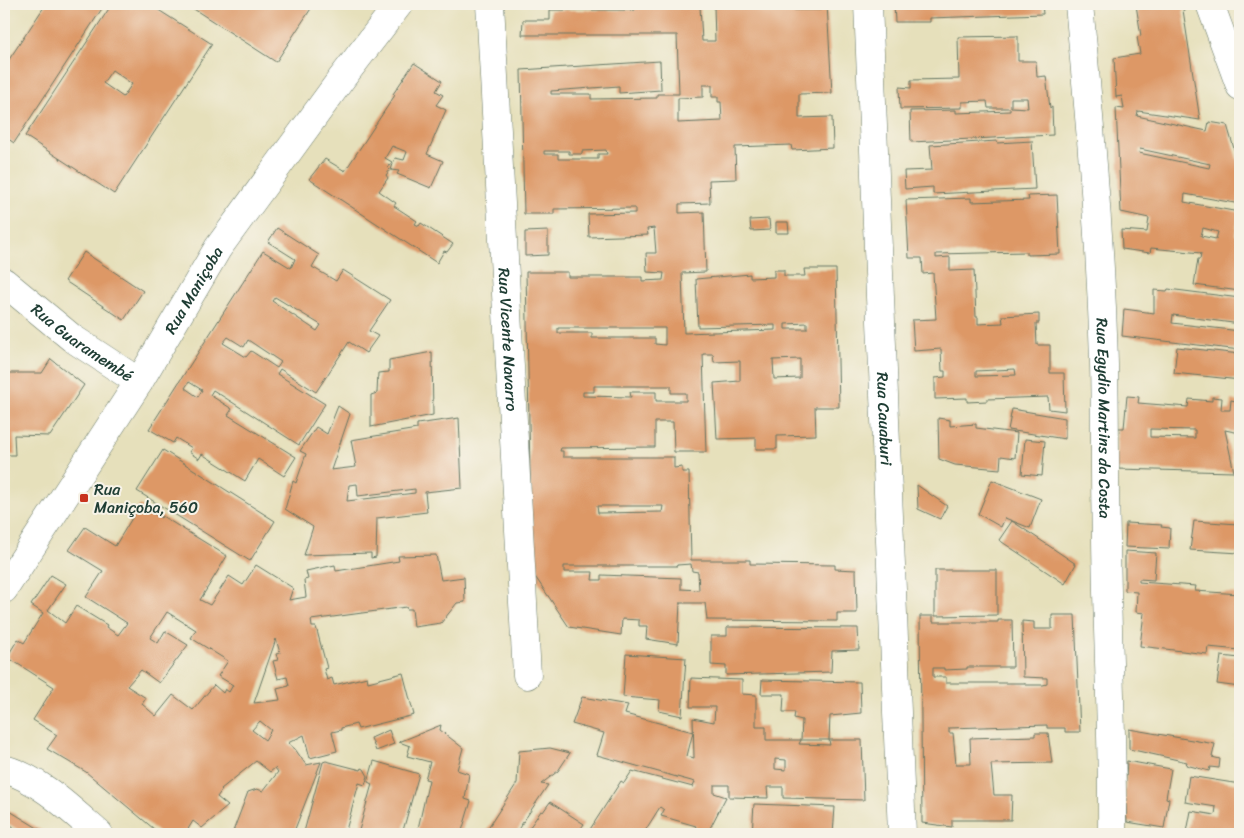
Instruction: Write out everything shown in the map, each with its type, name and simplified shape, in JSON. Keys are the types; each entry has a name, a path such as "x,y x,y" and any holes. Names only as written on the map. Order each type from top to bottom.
{"street":[{"name":"Rua Maniçoba","path":"4,589 139,382 218,248 342,78 399,4"},
{"name":"Rua Vicente Navarro","path":"490,4 526,676"},
{"name":"Rua Cauaburi","path":"868,4 902,834"},
{"name":"Rua Egydio Martins da Costa","path":"1079,4 1094,175 1103,333 1106,537 1112,704 1112,834"},
{"path":"1210,4 1240,86"},
{"name":"Rua Guaramembé","path":"4,282 72,338 139,382"},
{"path":"4,769 18,773 54,796 99,834"}],"building":[{"path":"46,4 105,4 14,143 4,136 4,67"},
{"path":"112,4 149,4 212,44 114,194 25,136","holes":["112,70 132,84 123,97 103,83"]},
{"path":"186,4 314,4 276,62"},
{"path":"635,4 695,4 695,7 700,6 702,41 715,41 714,6 718,6 718,4 795,4 794,10 821,10 821,4 827,4 832,93 799,94 799,118 832,117 833,148 792,150 791,145 735,147 736,179 709,180 710,203 679,204 679,213 704,212 706,272 682,273 684,333 775,330 775,325 698,327 696,279 750,274 750,278 774,277 774,270 784,270 784,276 805,276 804,269 836,269 839,407 815,407 816,435 777,436 777,449 756,449 756,438 717,439 714,383 740,381 740,361 714,362 713,354 703,354 706,452 674,452 673,422 655,422 655,447 561,448 560,451 563,451 563,457 674,457 674,468 682,467 682,472 689,472 691,560 750,560 750,564 835,565 835,569 856,570 857,613 837,613 837,621 707,620 705,603 680,603 678,644 646,639 647,626 639,626 639,620 622,619 621,635 569,627 532,572 526,272 568,272 568,277 642,277 642,281 663,280 664,273 647,272 646,253 656,253 654,228 647,229 648,235 589,237 588,214 635,213 635,208 554,209 554,214 524,214 521,70 660,61 661,90 619,93 619,86 551,91 551,94 591,94 591,99 657,98 657,94 679,94 677,35 522,35 523,20 550,20 550,10 635,10","holes":["703,85 712,85 712,97 718,97 718,102 721,102 722,121 678,123 678,98 703,97","606,150 607,154 598,154 598,159 558,159 558,154 544,154 544,151 569,151 569,154 582,154 582,151","807,323 807,329 785,329 785,324","558,328 665,328 665,345 655,344 655,338 592,338 592,333 558,333","800,359 800,378 774,379 773,360","594,386 671,386 671,393 686,393 686,401 656,401 656,392 630,392 631,397 583,396 583,392 594,392","597,506 663,506 662,512 598,513","691,564 692,571 698,572 699,590 681,589 681,578 601,575 601,580 592,580 593,572 564,572 564,566 677,566"]},
{"path":"894,4 1042,4 1043,14 930,18 930,22 895,22"},
{"path":"1189,4 1190,9 1183,10 1200,120 1138,111 1137,116 1207,131 1209,122 1227,125 1240,169 1240,204 1185,194 1184,202 1239,212 1235,235 1240,236 1240,291 1194,285 1198,259 1200,259 1201,253 1151,248 1150,253 1122,249 1121,230 1147,232 1149,218 1121,212 1116,108 1124,109 1122,96 1116,97 1114,58 1140,54 1137,37 1141,36 1136,5","holes":["1140,149 1210,164 1209,168 1139,153","1203,228 1218,232 1216,239 1201,236"]},
{"path":"1018,36 1018,61 1036,61 1037,77 1046,76 1050,108 1052,107 1053,135 911,142 910,111 956,110 956,113 1010,111 1010,108 988,108 987,101 962,102 962,108 900,109 899,87 911,88 911,80 959,79 958,37","holes":["1011,98 1027,98 1028,108 1011,107"]},
{"path":"414,63 442,81 436,91 443,95 436,105 446,110 427,154 443,161 431,188 397,174 399,171 391,170 395,158 404,160 407,152 392,146 385,158 392,162 388,168 390,170 386,175 388,178 379,191 396,203 394,206 417,221 415,224 419,226 421,223 453,244 447,252 444,251 437,263 309,179 325,159 345,171"},
{"path":"997,141 997,143 1032,141 1035,189 933,194 933,187 905,189 904,171 932,170 930,145"},
{"path":"1057,195 1060,254 1027,255 1027,252 936,254 936,258 950,257 950,271 974,270 978,324 1003,323 1002,316 1039,314 1039,323 1036,323 1037,345 1050,345 1050,373 1064,373 1065,411 1049,409 1048,397 987,399 987,401 967,402 967,398 935,399 935,378 945,377 945,371 942,371 941,349 914,351 912,320 936,319 933,273 923,274 922,258 909,258 906,200 971,198 971,202 1029,200 1028,196","holes":["1015,369 1016,375 976,376 976,371"]},
{"path":"769,219 770,230 751,231 750,220"},
{"path":"776,222 788,222 789,233 776,233"},
{"path":"277,228 319,255 312,267 336,281 343,270 390,300 369,331 378,336 366,353 349,342 316,392 280,369 277,374 325,404 299,445 213,390 210,395 232,409 228,415 296,457 284,476 258,459 245,481 202,454 199,459 189,452 192,448 176,438 173,443 149,429 263,251 291,268 295,259 268,242","holes":["275,297 321,325 317,331 272,301","228,337 244,347 248,340 281,362 277,368 251,351 246,357 223,343","189,382 202,390 198,397 185,388"]},
{"path":"548,231 548,255 525,256 525,232"},
{"path":"84,252 143,291 124,320 65,281"},
{"path":"1168,289 1240,298 1240,324 1173,315 1172,323 1240,331 1240,350 1122,336 1124,309 1154,313 1154,290 1167,291"},
{"path":"1177,347 1240,354 1240,380 1174,373"},
{"path":"432,352 433,415 371,427 371,395 377,393 378,373 389,372 389,360"},
{"path":"51,359 84,385 50,436 14,435 15,455 4,455 4,373 42,373"},
{"path":"1127,396 1139,397 1138,403 1188,407 1189,399 1212,401 1212,397 1222,398 1221,410 1230,410 1231,400 1240,402 1240,433 1225,430 1234,472 1116,469 1117,428 1124,428","holes":["1150,429 1195,430 1195,438 1150,437"]},
{"path":"338,406 350,414 331,470 356,467 351,440 417,429 417,424 459,418 462,488 425,492 427,512 377,518 376,557 371,558 371,553 304,555 313,527 285,509 293,481 296,483 306,454 300,451 316,427 327,434","holes":["357,484 358,496 415,489 415,493 347,501 349,485"]},
{"path":"1012,409 1065,418 1065,439 1008,430"},
{"path":"938,418 950,420 950,426 976,424 976,428 1017,433 1015,458 1001,456 1000,469 955,465 939,459"},
{"path":"1025,439 1045,441 1042,476 1022,474"},
{"path":"163,450 275,521 250,561 137,491"},
{"path":"1234,472 1240,473 1240,492"},
{"path":"992,480 1041,499 1030,528 1005,518 1001,527 978,514"},
{"path":"917,485 947,506 940,519 918,509"},
{"path":"140,505 161,518 162,516 227,556 200,600 210,605 229,576 243,585 256,565 293,588 289,600 306,597 304,580 308,579 306,571 335,565 336,571 399,561 398,556 436,555 441,580 464,577 465,602 457,603 441,623 414,627 412,609 407,609 406,607 311,620 312,627 316,627 327,668 324,669 327,680 332,678 334,685 367,677 368,682 403,673 414,715 358,729 356,724 341,728 341,730 332,732 337,751 310,758 304,735 288,743 295,749 306,765 321,762 295,829 304,832 323,762 364,769 368,776 365,785 359,783 345,834 232,834 248,792 257,789 263,791 278,772 275,768 270,772 256,761 221,789 217,797 228,806 202,828 193,821 185,834 160,834 86,772 47,749 57,735 33,720 54,687 7,657 18,639 24,643 43,613 31,605 51,575 66,584 48,610 65,623 76,606 107,625 106,627 118,635 127,623 86,597 103,571 69,550 85,527 115,546","holes":["167,612 196,630 191,638 228,661 218,676 233,685 229,692 225,689 223,693 214,685 193,710 173,695 156,716 142,704 146,698 127,686 141,670 159,683 188,645 165,631 158,643 150,638","276,639 280,653 276,654 278,660 273,661 278,679 287,677 289,686 277,689 280,700 254,703","260,721 271,730 265,740 252,730"]},
{"path":"1236,515 1240,515 1240,553 1190,550 1194,521 1238,524"},
{"path":"1012,521 1076,564 1065,584 999,540"},
{"path":"1126,523 1162,525 1161,527 1170,528 1169,549 1125,547"},
{"path":"1125,551 1156,553 1154,580 1139,579 1139,582 1196,586 1195,591 1240,594 1240,650 1208,647 1207,654 1140,646 1144,613 1136,612 1137,592 1125,591"},
{"path":"935,570 997,570 997,615 935,616"},
{"path":"1052,615 1075,615 1080,732 1065,732 1065,728 1047,728 1047,725 949,728 949,733 953,733 956,764 971,764 970,738 1035,736 1035,733 1048,733 1052,763 991,764 994,795 1012,795 1011,820 952,820 952,827 922,823 920,616 933,616 933,622 998,622 998,620 1012,620 1013,667 967,667 967,669 944,670 944,668 933,668 933,677 946,677 946,683 1025,683 1025,685 1043,685 1047,684 1047,678 1023,677 1022,621 1034,622 1034,629 1052,629"},
{"path":"727,627 858,628 859,650 832,651 831,672 726,675 726,666 711,665 711,636 727,636"},
{"path":"626,654 686,658 682,716 659,711 660,700 623,697"},
{"path":"1221,656 1240,658 1240,687 1217,684"},
{"path":"691,678 742,680 742,694 756,695 756,727 766,727 766,740 801,740 799,744 830,745 829,740 862,740 864,800 783,798 783,787 767,787 768,798 729,797 729,785 714,785 714,793 726,797 707,834 693,833 696,826 661,816 664,810 660,807 643,834 587,834 621,781 624,783 632,771 693,787 695,782 597,755 604,733 572,724 582,697 628,705 625,714 693,732 687,756 694,758 693,718 714,722 715,707 690,707","holes":["775,759 786,760 786,770 775,769"]},
{"path":"762,680 860,682 861,713 830,716 829,740 801,740 802,720 794,718 795,712 783,712 784,694 761,694"},
{"path":"441,725 440,730 463,748 457,770 469,774 465,799 471,801 462,831 471,834 417,833 429,780 425,779 430,762 407,756 410,746 399,742"},
{"path":"1129,729 1215,744 1212,757 1220,759 1219,768 1210,767 1209,771 1186,765 1187,762 1129,749"},
{"path":"389,730 394,744 376,751 371,738"},
{"path":"550,748 570,753 558,771 541,784 548,785 515,834 484,834 517,783 519,751"},
{"path":"374,761 419,774 402,834 358,834 372,784 368,782"},
{"path":"1127,761 1171,769 1166,798 1169,799 1164,828 1127,822 1125,792"},
{"path":"1189,776 1240,784 1240,834 1187,832 1191,811 1215,815 1216,807 1185,802"},
{"path":"550,802 584,824 577,834 525,834 541,811 543,812"},
{"path":"754,804 835,807 833,834 752,834"},
{"path":"5,808 44,832 43,834 25,834 4,821"},
{"path":"951,830 972,833 972,834 951,834"}],"place":[{"name":"Rua Maniçoba, 560","path":"84,498"}]}
